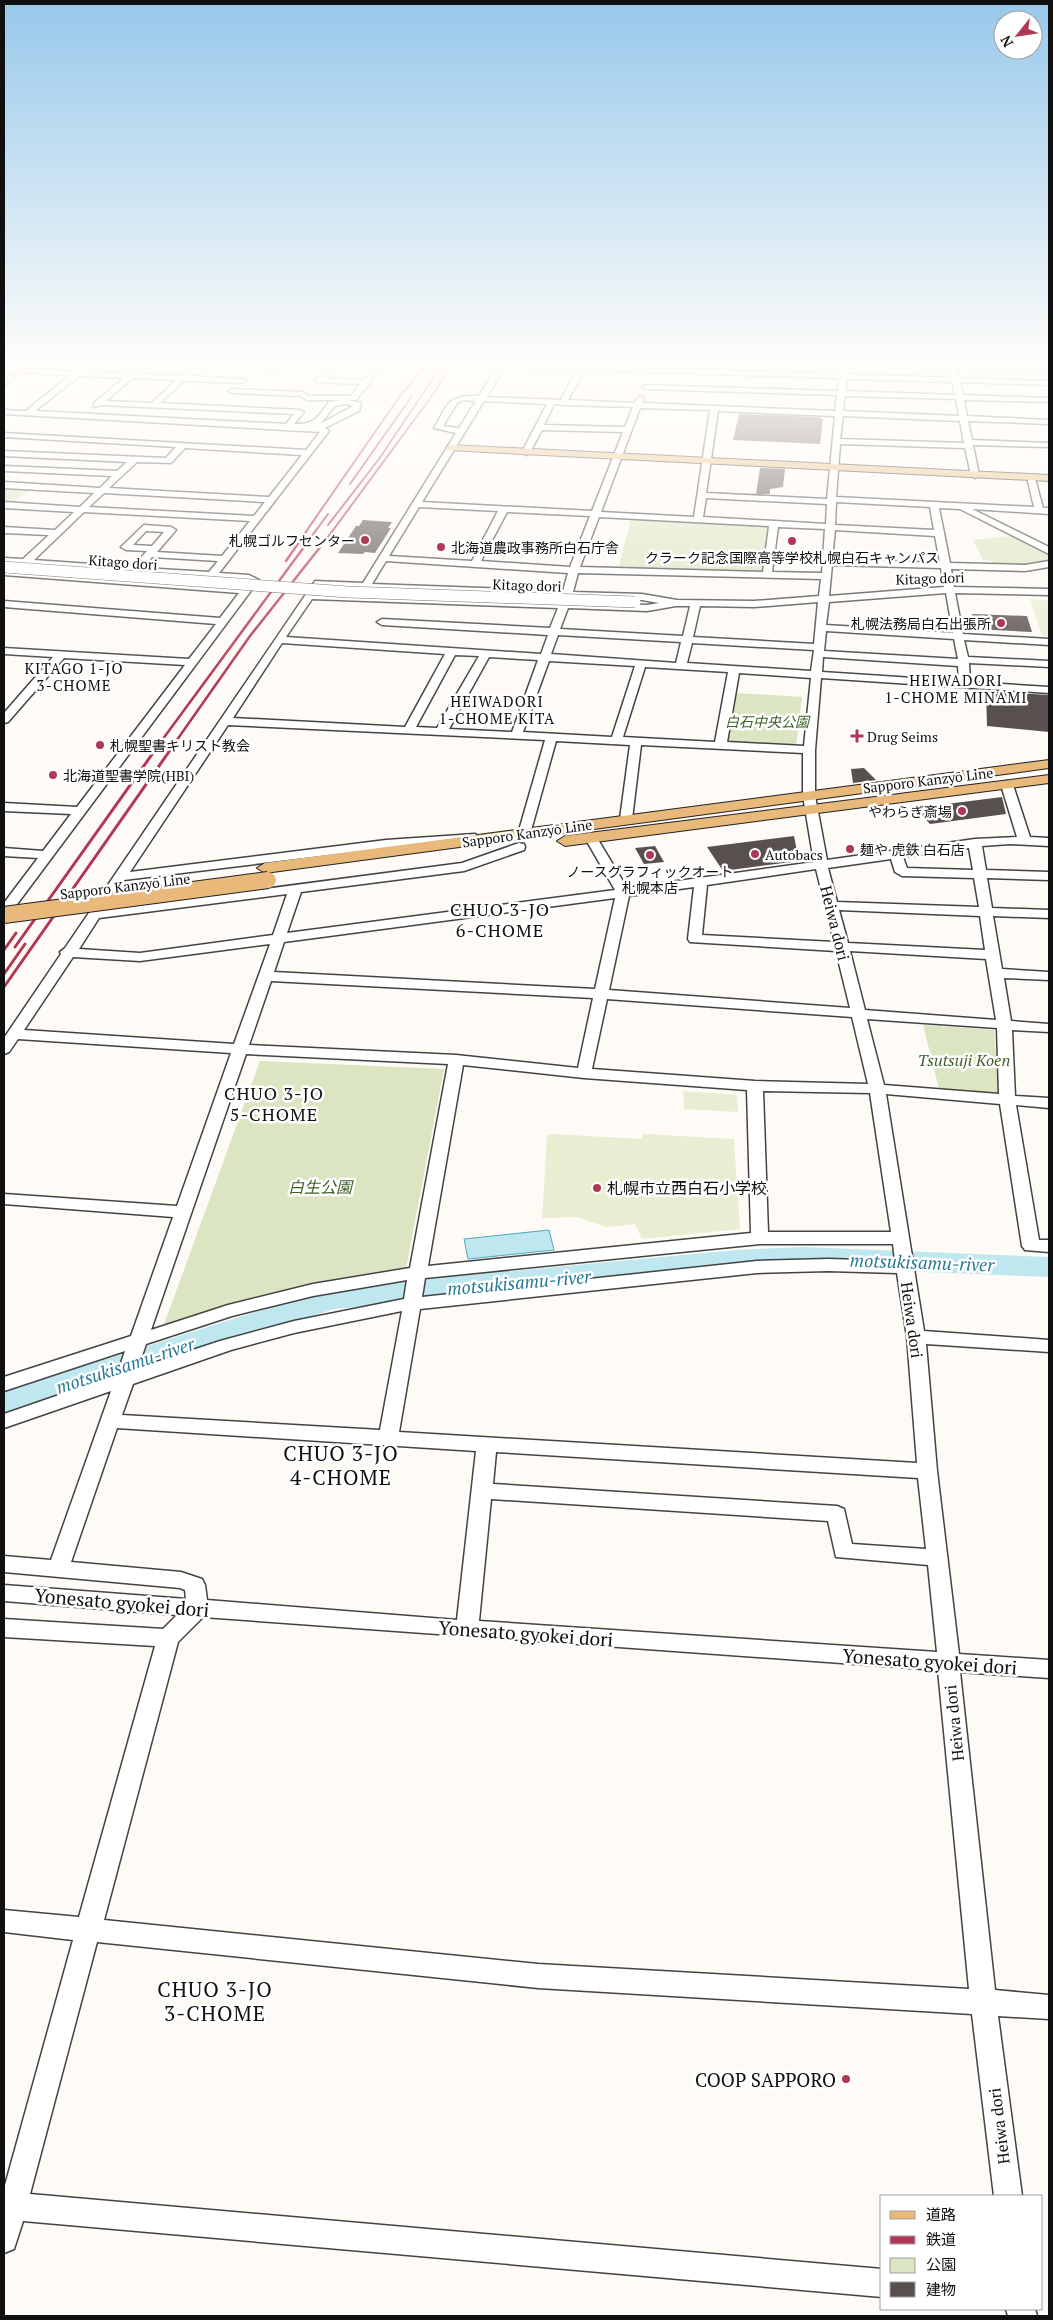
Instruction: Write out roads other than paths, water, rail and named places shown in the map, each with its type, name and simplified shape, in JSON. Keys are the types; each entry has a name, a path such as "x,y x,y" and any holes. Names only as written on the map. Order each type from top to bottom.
{"main road":[{"path":"880,470 1049,478"},
{"name":"Sapporo Kanzyō Line","path":"4,913 501,837 522,840 591,838 1049,764"},
{"name":"Sapporo Kanzyō Line","path":"4,902 266,874 522,840 626,819 1049,780"}],"street":[{"path":"47,470 119,474"},
{"path":"25,562 83,510 123,470"},
{"path":"203,587 295,470"},
{"path":"359,598 437,470"},
{"path":"567,595 574,570 613,470"},
{"path":"698,520 705,470"},
{"name":"Heiwa dori","path":"834,470 818,674 809,750 810,803 821,864 877,1089 916,1338 927,1471 984,2001 1008,2195"},
{"path":"974,470 975,475"},
{"path":"417,504 830,527 934,505 1044,511 1031,477"},
{"path":"4,485 272,500"},
{"path":"701,496 832,501 938,533"},
{"path":"4,505 256,519"},
{"path":"934,505 963,662 965,684"},
{"path":"963,506 965,510 1049,551"},
{"path":"475,564 503,510"},
{"path":"1029,510 1049,521"},
{"path":"767,575 774,524"},
{"path":"4,530 58,533"},
{"path":"136,570 152,551 225,559"},
{"path":"382,558 574,570 826,576"},
{"path":"4,561 253,579 4,913"},
{"path":"827,562 1025,568 1049,564"},
{"name":"Kitago dori","path":"4,567 348,592 635,602 754,604 950,590 1049,592"},
{"path":"4,572 245,590"},
{"path":"4,1049 67,952 94,915 318,583 642,597 677,603"},
{"path":"309,596 359,598 382,623 452,651 1049,690"},
{"path":"279,640 382,623 564,606 647,608 677,603"},
{"path":"681,666 696,603"},
{"path":"4,604 221,621"},
{"path":"516,736 564,606"},
{"path":"382,623 688,640 963,662 1049,664"},
{"path":"822,628 1049,642"},
{"path":"4,651 191,662"},
{"path":"408,730 452,651"},
{"path":"441,732 486,654"},
{"path":"4,720 61,655"},
{"path":"616,742 641,663"},
{"path":"720,747 734,669"},
{"path":"224,721 616,742 809,750"},
{"path":"94,915 464,867 522,840 551,738"},
{"path":"626,819 636,742"},
{"path":"1007,785 1025,841"},
{"path":"4,806 79,811"},
{"path":"119,877 386,844 447,838 501,837"},
{"path":"584,1073 623,893 591,838"},
{"path":"67,952 140,957 623,893 975,843 1049,842"},
{"path":"975,843 1004,1025 1007,1098 1031,1246 1049,1246"},
{"path":"4,852 46,855"},
{"path":"896,854 902,872 1049,876"},
{"path":"701,882 695,939 993,955"},
{"path":"59,1568 139,1344 296,888"},
{"path":"4,894 20,892"},
{"path":"831,906 986,910 1049,914"},
{"path":"996,973 1049,976"},
{"path":"266,976 601,994 1049,1028"},
{"path":"14,1034 240,1049 456,1060 584,1073 755,1086 877,1089 1007,1098 1049,1103"},
{"path":"388,1437 456,1060"},
{"path":"755,1086 760,1238"},
{"path":"4,1199 184,1212"},
{"path":"4,1384 139,1344 228,1311 313,1290 417,1276 760,1238 903,1253"},
{"path":"4,1421 128,1374 243,1340 412,1301 758,1267 828,1265 903,1253"},
{"path":"916,1338 1049,1346"},
{"path":"112,1421 927,1471"},
{"path":"467,1630 487,1443"},
{"path":"483,1491 837,1514 843,1551 937,1558"},
{"path":"4,1564 181,1580 194,1586 197,1609 168,1638 4,2239"},
{"name":"Yonesato gyokei dori","path":"4,1593 136,1602 197,1609 467,1630 1049,1668"},
{"path":"4,1628 168,1638"},
{"path":"4,1921 538,1976 984,2001 1049,2007"},
{"path":"12,2206 880,2283"}],"water":[{"path":"549,1230 554,1250 468,1259 464,1239"}],"waterway":[{"name":"motsukisamu-river","path":"4,1403 332,1299 736,1260 803,1257 1049,1267"}],"railway":[{"path":"305,533 349,470"},
{"path":"350,484 360,470"},
{"path":"328,525 370,470"},
{"path":"331,533 377,470"},
{"path":"314,533 328,514"},
{"path":"286,561 306,532"},
{"path":"157,747 315,532"},
{"path":"172,747 250,636 332,532"},
{"path":"15,947 158,746"},
{"path":"4,987 173,746"},
{"path":"4,950 16,933"},
{"path":"4,974 25,944"}],"place":[{"name":"札幌ゴルフセンター","path":"365,540"},
{"name":"クラーク記念国際高等学校札幌白石キャンパス","path":"792,541"},
{"name":"北海道農政事務所白石庁舎","path":"441,547"},
{"name":"札幌法務局白石出張所","path":"1001,623"},
{"name":"Drug Seims","path":"857,736"},
{"name":"札幌聖書キリスト教会","path":"100,745"},
{"name":"北海道聖書学院(HBI)","path":"53,775"},
{"name":"やわらぎ斎場","path":"962,811"},
{"name":"麺や 虎鉄 白石店","path":"850,849"},
{"name":"Autobacs","path":"755,854"},
{"name":"ノースグラフィックオート 札幌本店","path":"650,855"},
{"name":"札幌市立西白石小学校","path":"597,1188"},
{"name":"COOP SAPPORO","path":"846,2079"}],"district":[{"name":"KITAGO 1-JO 3-CHOME","path":"74,676"},
{"name":"HEIWADORI 1-CHOME MINAMI","path":"956,688"},
{"name":"HEIWADORI 1-CHOME KITA","path":"497,710"},
{"name":"CHUO 3-JO 6-CHOME","path":"500,920"},
{"name":"CHUO 3-JO 5-CHOME","path":"274,1103"},
{"name":"CHUO 3-JO 4-CHOME","path":"341,1465"},
{"name":"CHUO 3-JO 3-CHOME","path":"215,2001"}],"park label":[{"name":"白石中央公園","path":"767,721"},
{"name":"Tsutsuji Koen","path":"964,1060"},
{"name":"白生公園","path":"320,1187"}]}
